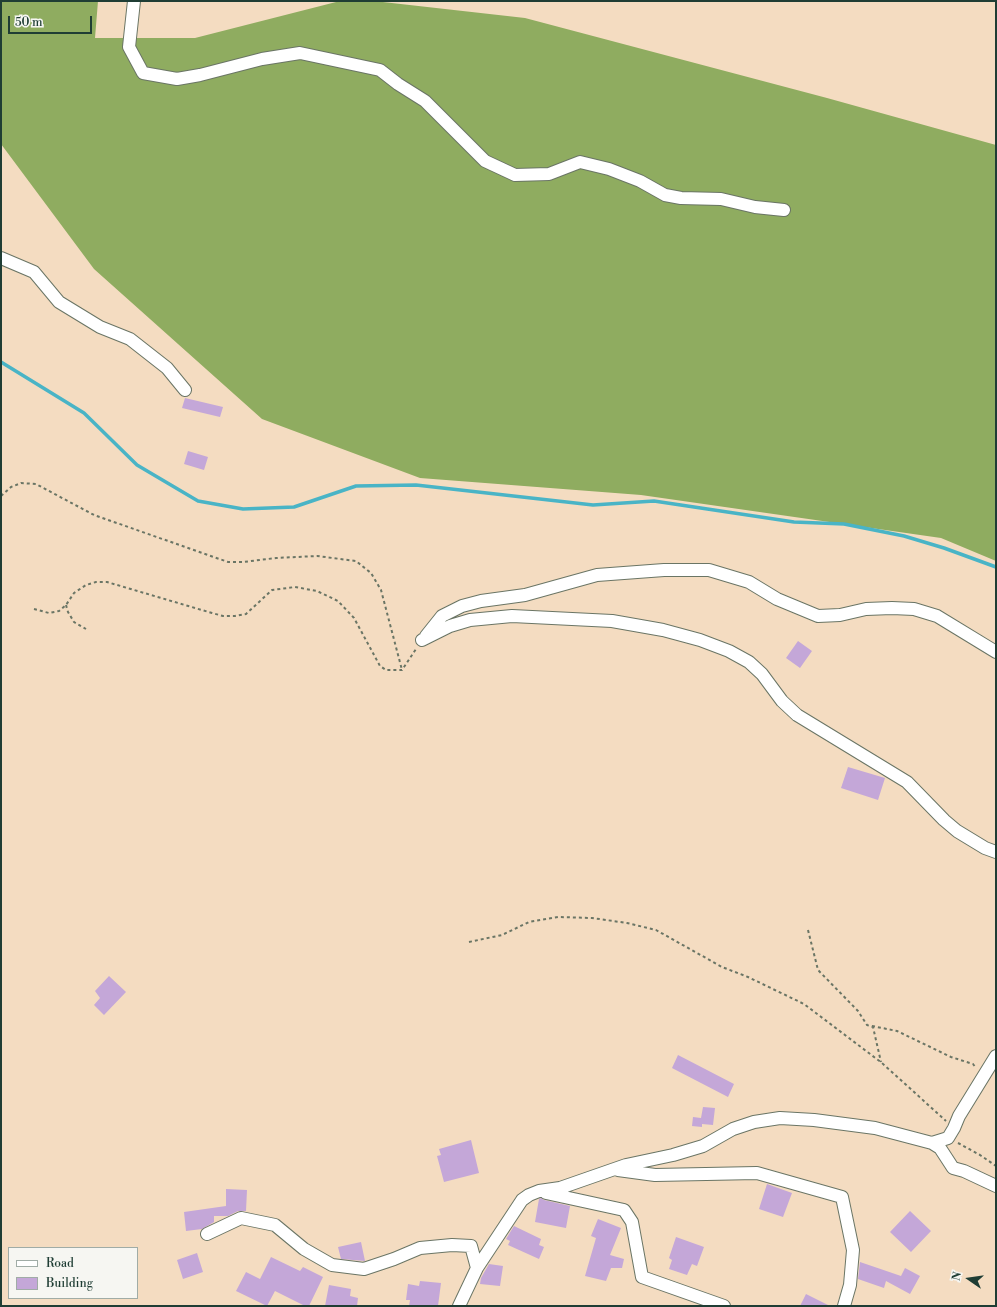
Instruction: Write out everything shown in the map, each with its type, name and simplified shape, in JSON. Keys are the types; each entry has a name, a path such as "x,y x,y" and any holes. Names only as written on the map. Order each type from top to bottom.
{"street":[{"path":"134,1 130,46 143,73 176,79 200,75 262,59 300,53 380,70 398,84 425,101 484,161 515,175 549,174 580,162 609,169 640,181 665,195 681,198 721,200 784,210"},
{"path":"1,258 34,272 59,302 100,327 130,339 167,368 186,390"},
{"path":"422,640 442,616 462,606 481,600 525,595 597,575 664,570 709,570 749,582 777,599 818,616 840,615 866,609 914,609 937,616 996,652"},
{"path":"422,640 450,626 470,620 512,616 612,621 663,630 700,640 729,651 749,662 762,674 782,701 797,715 907,782 944,820 957,831 985,848 996,852"},
{"path":"932,1143 951,1133 959,1116 996,1056"},
{"path":"459,1306 476,1268 522,1200 529,1195 539,1191 560,1188 580,1182 626,1165 673,1155 703,1146 733,1129 754,1122 780,1118 814,1120 875,1128 932,1143 940,1148 953,1168 964,1171 996,1186"},
{"path":"615,1169 655,1175 757,1173 842,1197 853,1250 850,1285 844,1306"},
{"path":"539,1191 624,1210 632,1222 642,1277 724,1306"},
{"path":"207,1234 241,1218 275,1226 304,1250 332,1265 364,1269 420,1248 452,1245 471,1246 476,1268"}],"path":[{"path":"1,496 10,487 21,483 36,484 94,515 228,562 318,556 356,561 371,572 381,590 402,670"},
{"path":"34,609 49,613 58,611 66,605 74,593 96,582 107,582 212,613 229,616 246,614 272,590 294,587 317,591 338,602 354,618 380,666 386,670 402,670"},
{"path":"66,605 74,622 86,629"},
{"path":"402,670 422,640"},
{"path":"469,942 502,935 529,922 558,917 592,918 627,923 656,930 722,967 748,977 804,1004 882,1063 951,1133 996,1166"},
{"path":"808,930 818,970 858,1011 867,1025 873,1027 882,1063"},
{"path":"867,1025 897,1031 951,1057 973,1064 983,1076"}],"green space":[{"path":"1,1 98,1 95,38 195,38 340,1 374,1 525,18 827,98 996,145 996,561 941,538 641,495 420,478 262,419 94,269 1,144"}],"building":[{"path":"185,398 223,407 220,417 182,408"},
{"path":"188,451 208,457 204,470 184,464"},
{"path":"798,641 812,651 800,668 786,658"},
{"path":"848,767 885,778 878,800 841,788"},
{"path":"109,976 126,992 104,1015 94,1005 100,998 95,991"},
{"path":"678,1055 734,1084 728,1097 672,1068"},
{"path":"703,1107 715,1108 713,1125 702,1124 702,1127 692,1126 693,1117 701,1118"},
{"path":"471,1140 479,1173 444,1182 437,1156 441,1155 439,1149"},
{"path":"767,1184 792,1193 783,1217 759,1209"},
{"path":"226,1189 247,1190 246,1211 238,1211 228,1216 214,1216 214,1222 202,1229 186,1231 184,1212 226,1206"},
{"path":"541,1198 570,1206 566,1228 535,1222 539,1199"},
{"path":"910,1211 931,1231 911,1252 890,1232"},
{"path":"598,1219 621,1228 610,1255 624,1259 622,1268 611,1268 606,1281 585,1276 596,1238 591,1236"},
{"path":"514,1226 541,1239 539,1245 544,1247 539,1259 508,1245 510,1241 506,1239"},
{"path":"676,1237 704,1247 697,1266 692,1264 687,1275 669,1269 672,1260 669,1258"},
{"path":"361,1242 365,1261 341,1259 338,1247"},
{"path":"197,1253 203,1272 183,1279 177,1260"},
{"path":"271,1257 300,1271 303,1267 323,1277 309,1306 305,1306 275,1291 267,1306 236,1291 246,1272 260,1279"},
{"path":"860,1262 901,1276 905,1268 920,1276 910,1294 886,1281 884,1288 858,1279"},
{"path":"489,1264 503,1266 500,1286 480,1284 481,1278"},
{"path":"420,1281 441,1283 438,1306 409,1306 410,1300 406,1300 408,1284 419,1286"},
{"path":"329,1285 351,1289 350,1296 358,1298 357,1306 325,1306"},
{"path":"806,1294 830,1306 800,1306"}],"waterway":[{"path":"1,362 84,413 137,465 198,501 243,509 294,507 356,486 416,485 593,505 654,501 794,522 844,524 904,536 944,548 996,567"}]}
